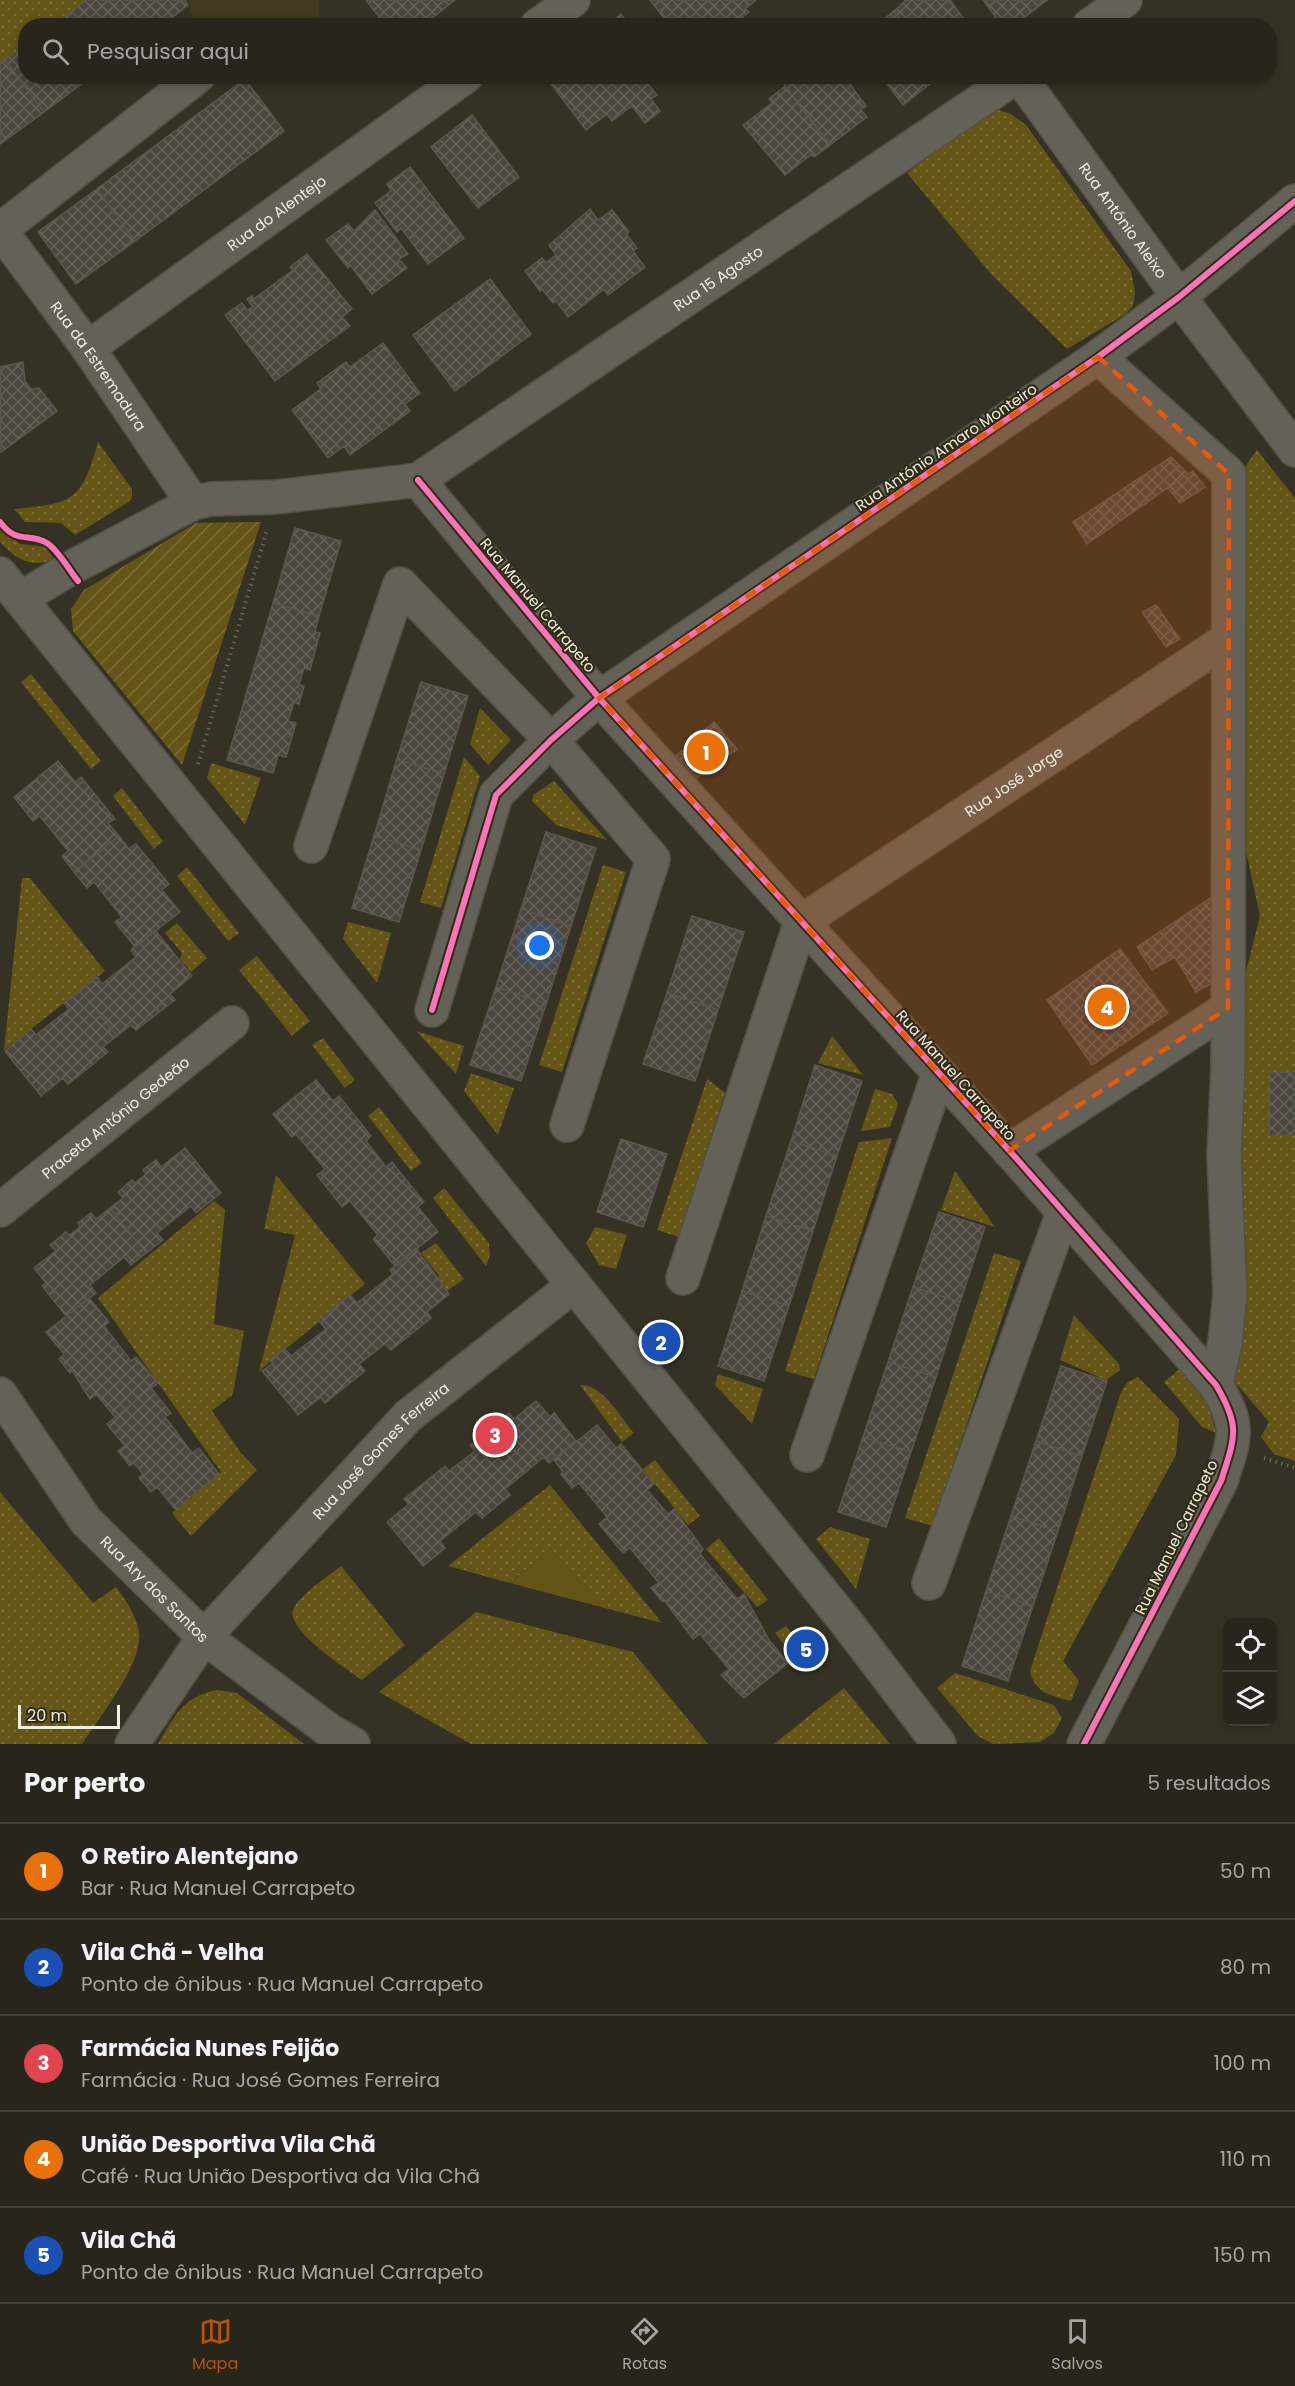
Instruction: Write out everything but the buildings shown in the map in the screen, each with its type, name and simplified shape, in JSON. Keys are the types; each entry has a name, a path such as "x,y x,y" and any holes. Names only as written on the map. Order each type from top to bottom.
{"street":[{"path":"548,18 573,0"},
{"path":"1100,18 1125,0"},
{"name":"Rua da Estremadura","path":"188,84 0,230 88,348 193,504"},
{"name":"Rua do Alentejo","path":"88,348 455,84"},
{"name":"Rua 15 Agosto","path":"418,480 1006,84"},
{"name":"Rua António Aleixo","path":"1024,84 1179,297 1295,450"},
{"name":"Rua António Amaro Monteiro","path":"551,740 599,698 1098,357 1179,297 1295,201"},
{"path":"1098,357 1228,474 1228,1008 1224,1156 1230,1295 1225,1342 1216,1385"},
{"path":"20,599 69,569 193,504 211,499 276,497 418,480"},
{"name":"Rua Manuel Carrapeto","path":"418,480 599,698 1010,1151 1216,1385 1226,1402 1234,1428 1234,1442 1221,1481 1084,1744"},
{"path":"0,574 838,1613 939,1744"},
{"path":"311,846 400,584 551,740 653,859 567,1125"},
{"name":"Rua José Jorge","path":"801,922 1228,639"},
{"path":"432,1010 496,795 551,740"},
{"path":"683,1278 801,922"},
{"path":"1010,1151 1228,1008"},
{"name":"Praceta António Gedeão","path":"0,1210 232,1023"},
{"name":"Rua Manuel Carrapeto","path":"807,1455 939,1073"},
{"path":"929,1583 1063,1212"},
{"name":"Rua José Gomes Ferreira","path":"132,1744 204,1637 408,1416 574,1285"},
{"name":"Rua Ary dos Santos","path":"0,1394 86,1521 204,1637 330,1731 353,1744"}],"path":[{"path":"196,773 276,497"}],"highlighted area":[{"path":"1098,357 1229,474 1228,1008 1009,1151 599,698"}],"shaded area":[{"path":"0,0 86,0 62,18 18,18 18,50 0,64"},
{"path":"189,0 318,0 320,17 313,18 192,18"},
{"path":"998,110 1011,114 1026,125 1131,271 1135,292 1133,306 1124,315 1067,349 991,274 907,173 984,114"},
{"path":"98,442 132,489 132,498 75,535 61,523 25,522 14,509 62,501 72,496 80,488"},
{"path":"1257,450 1295,498 1295,1461 1274,1454 1261,1437 1269,1422 1229,1375 1237,1248 1241,991 1260,916 1241,828 1240,488 1247,464"},
{"path":"261,522 182,765 73,631 71,609 84,590 196,523"},
{"path":"0,527 20,544 45,547 54,559 38,563 24,561 0,542"},
{"path":"31,674 101,761 91,769 21,682"},
{"path":"480,708 511,740 488,765 470,744"},
{"path":"464,757 480,776 441,908 420,902"},
{"path":"211,763 261,778 245,825 207,778"},
{"path":"554,781 607,840 556,825 532,801 533,795"},
{"path":"122,788 163,841 154,849 113,796"},
{"path":"603,865 626,872 562,1072 539,1065"},
{"path":"187,867 239,933 228,941 177,876"},
{"path":"22,878 30,878 105,971 4,1050"},
{"path":"348,922 391,933 377,983 343,939"},
{"path":"177,923 207,958 191,972 180,959 182,953 165,933"},
{"path":"257,956 310,1021 292,1036 239,970"},
{"path":"416,1031 464,1046 456,1074"},
{"path":"832,1036 863,1075 818,1063"},
{"path":"323,1038 355,1080 345,1088 312,1045"},
{"path":"471,1073 514,1088 498,1135 464,1091"},
{"path":"707,1079 725,1093 679,1237 657,1230"},
{"path":"875,1089 892,1094 898,1104 890,1127 861,1131"},
{"path":"379,1107 422,1163 411,1171 368,1116"},
{"path":"892,1138 814,1379 785,1371 859,1142"},
{"path":"955,1171 995,1227 941,1210"},
{"path":"276,1175 365,1284 259,1371 295,1235 264,1229"},
{"path":"444,1188 489,1243 490,1255 486,1266 433,1198"},
{"path":"214,1201 225,1210 214,1324 244,1331 233,1394 212,1411 241,1453 257,1470 191,1536 172,1513 221,1472 98,1298"},
{"path":"595,1227 627,1235 616,1269 599,1265 586,1243"},
{"path":"436,1243 464,1279 447,1291 437,1278 439,1276 421,1253"},
{"path":"994,1253 1021,1261 933,1526 905,1518"},
{"path":"1074,1315 1119,1364 1120,1370 1106,1380 1060,1360"},
{"path":"1183,1366 1205,1391 1216,1433 1202,1427 1164,1382"},
{"path":"718,1374 763,1389 752,1424 715,1385"},
{"path":"1138,1377 1179,1419 1176,1455 1063,1661 1079,1681 1071,1701 1040,1689 1030,1671 1121,1392 1128,1382"},
{"path":"580,1385 588,1386 603,1395 634,1433 622,1442"},
{"path":"655,1460 700,1516 688,1525 643,1469"},
{"path":"550,1485 662,1623 601,1607 551,1549 510,1583 448,1566"},
{"path":"0,1492 93,1603 116,1587 136,1620 139,1633 134,1659 118,1690 82,1744 0,1744"},
{"path":"830,1527 870,1539 856,1589 816,1539"},
{"path":"719,1538 768,1600 757,1607 706,1549"},
{"path":"551,1549 601,1607 510,1583"},
{"path":"341,1566 405,1645 362,1680 319,1648 299,1628 294,1619 293,1610 296,1604 314,1586"},
{"path":"476,1612 633,1652 708,1744 471,1744 379,1692"},
{"path":"786,1626 799,1643 796,1648 808,1660 802,1667 775,1633"},
{"path":"955,1673 1054,1705 1062,1718 1054,1733 1040,1742 993,1744 978,1736 937,1688"},
{"path":"844,1688 890,1744 774,1744"},
{"path":"217,1690 237,1693 304,1744 158,1744 181,1709 196,1697"}],"cycle path":[{"path":"432,1010 496,795 551,740 599,698 1098,357 1179,297 1295,201"},
{"path":"418,480 599,698 1016,1158 1216,1385 1224,1399 1233,1432 1230,1453 1221,1481 1084,1744"},
{"path":"0,522 17,536 34,538 51,546 78,581"}],"place":[{"name":"O Retiro Alentejano","path":"706,752"},
{"name":"União Desportiva Vila Chã","path":"1107,1007"},
{"name":"Vila Chã - Velha","path":"661,1342"},
{"name":"Farmácia Nunes Feijão","path":"495,1435"},
{"name":"Vila Chã","path":"806,1649"}]}
